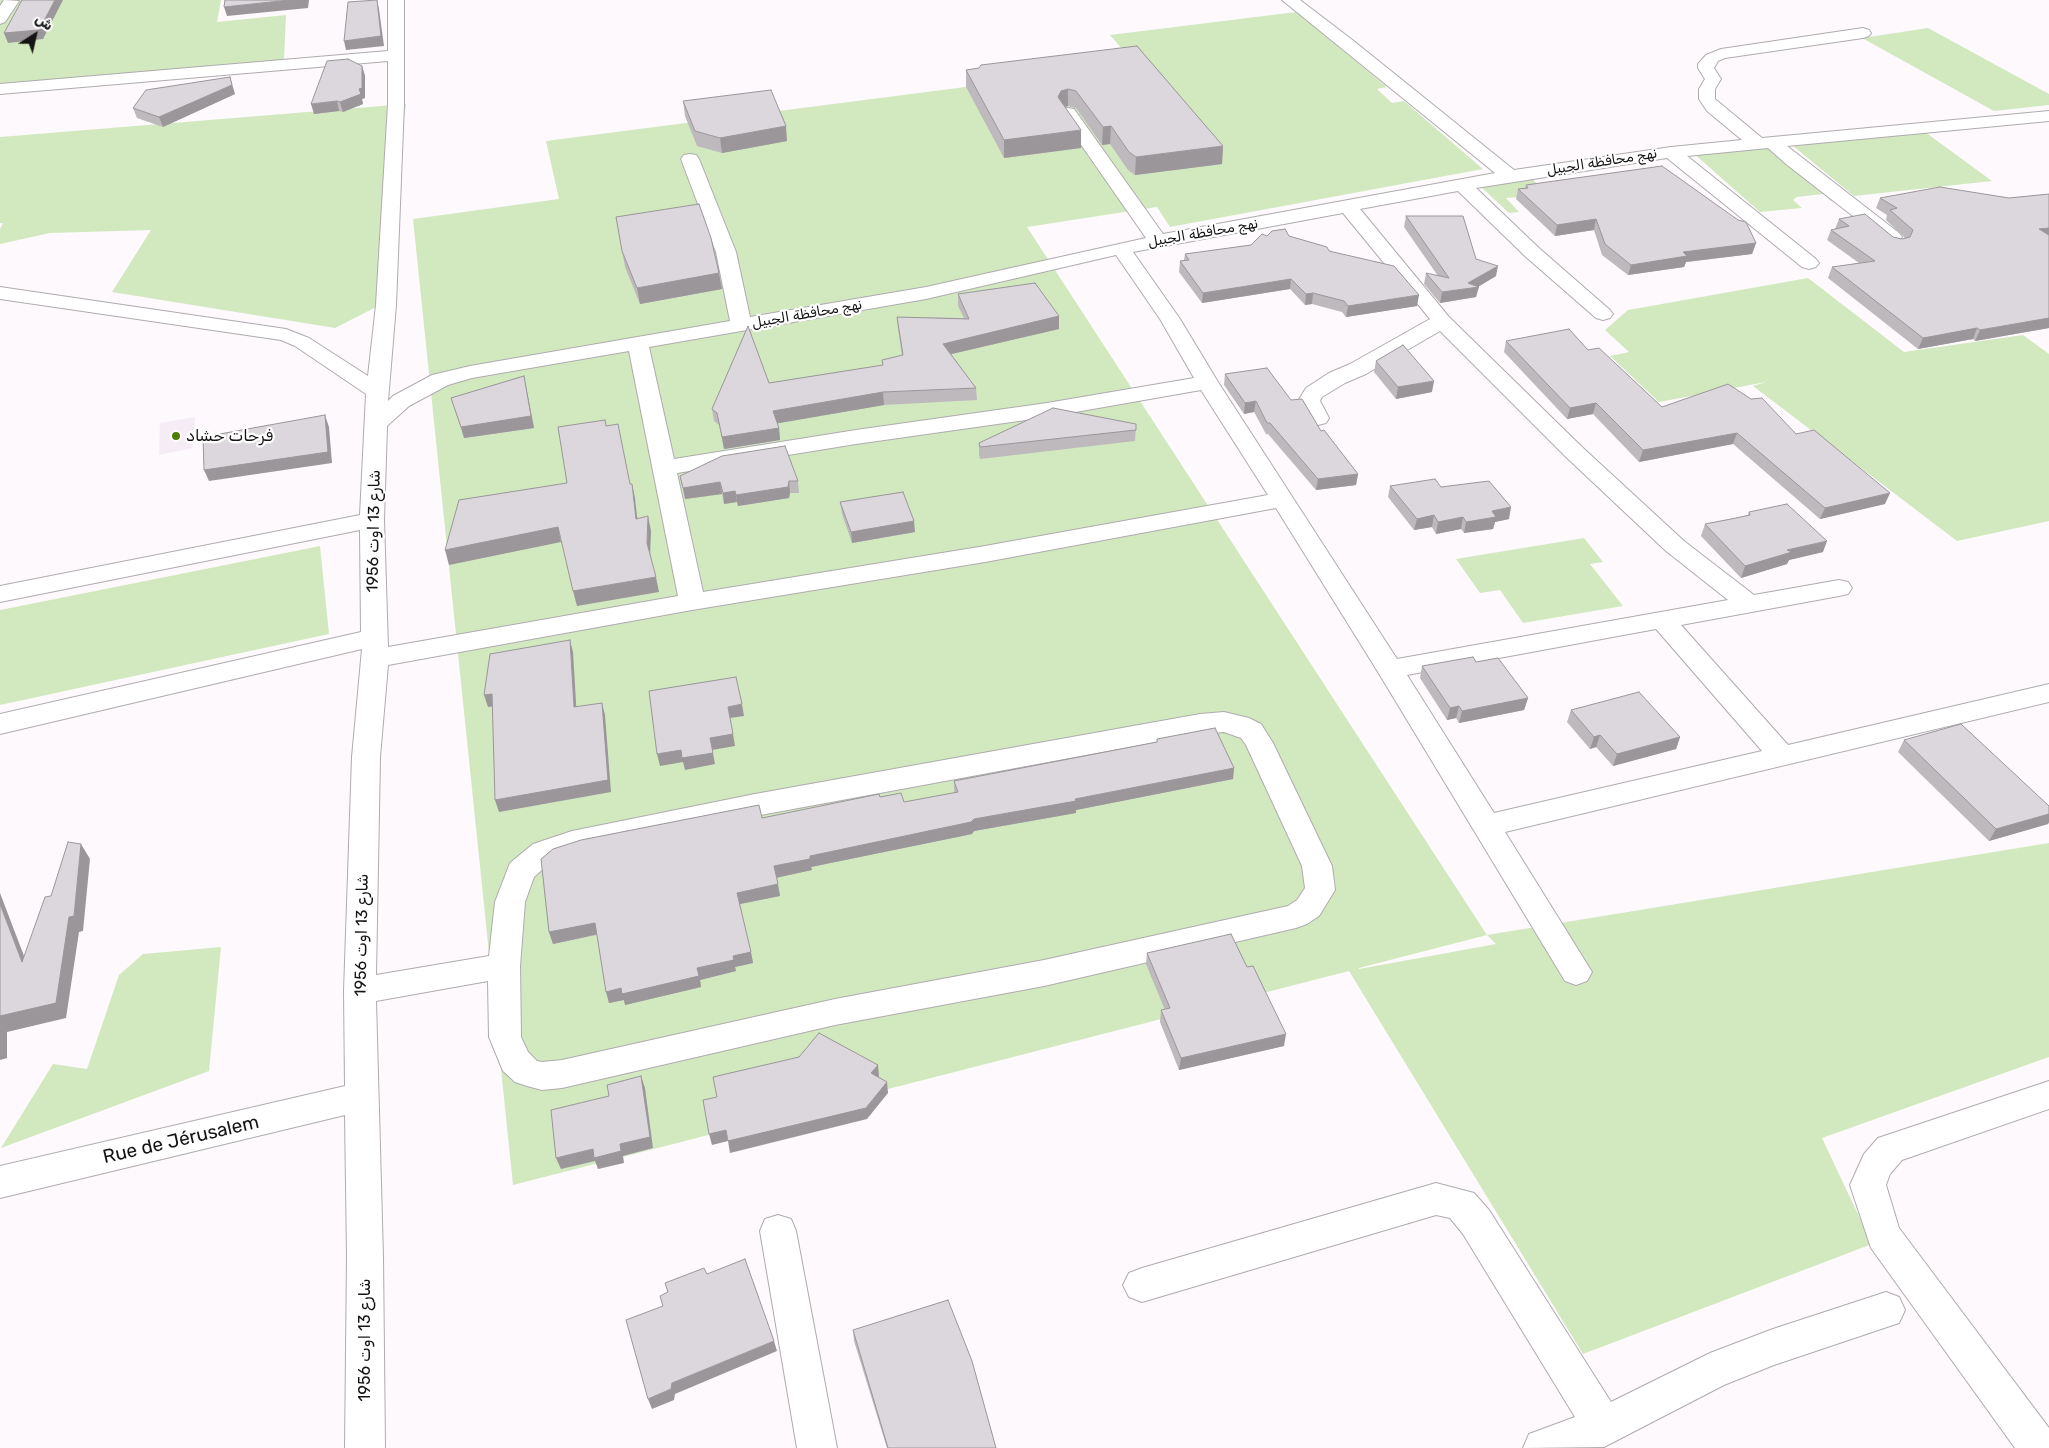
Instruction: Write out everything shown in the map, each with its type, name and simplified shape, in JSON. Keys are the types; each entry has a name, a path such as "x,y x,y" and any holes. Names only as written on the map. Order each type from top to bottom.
{"street":[{"name":"شارع 13 اوت 1956","path":"365,1448 365,1257 360,991 366,757 374,648 372,520 377,392 386,305 396,55 396,0"},
{"path":"1290,0 1349,44 1510,176"},
{"path":"0,19 11,1"},
{"path":"1863,33 1721,54 1712,58 1706,64 1706,68 1713,79 1707,89 1707,99 1713,108 1764,142 1897,242"},
{"path":"1708,44 1721,54"},
{"path":"0,89 396,55"},
{"path":"1068,113 1158,241"},
{"name":"نهج محافظة الجبيل","path":"377,423 401,401 440,380 479,370 926,293 1122,248 1510,176 1671,152 2049,116"},
{"path":"1671,152 1809,264"},
{"path":"690,159 726,252 736,291 741,326"},
{"path":"1463,186 1533,253 1603,314"},
{"path":"1348,207 1442,321 1574,452 1668,540 1749,604"},
{"path":"1122,248 1170,319 1207,382 1390,668 1576,972"},
{"path":"0,293 216,323 286,335 302,342 377,392"},
{"path":"1318,418 1310,401 1314,393 1337,378 1358,369 1442,321"},
{"path":"638,344 692,602"},
{"path":"663,468 856,437 1047,410 1207,382"},
{"path":"0,724 374,648 692,602 985,554 1282,500"},
{"path":"0,594 372,520"},
{"path":"1390,668 1839,588"},
{"path":"1662,620 1782,756"},
{"path":"1486,826 2049,693"},
{"path":"1224,722 1240,725 1251,731 1268,761 1317,866 1320,878 1320,890 1308,908 1296,916 1277,922 1044,973 836,1012 562,1074 542,1076 527,1072 515,1061 505,1038 504,966 510,902 522,871 543,852 582,838 1200,724 1224,722"},
{"path":"360,991 504,966"},
{"path":"2039,1448 1884,1236 1868,1185 1876,1165 1890,1149 2049,1095"},
{"name":"Rue de Jérusalem","path":"0,1182 361,1097"},
{"path":"1142,1285 1436,1199 1461,1204 1476,1222 1604,1427"},
{"path":"778,1231 817,1448"},
{"path":"1543,1448 1604,1427 1710,1372 1773,1347 1886,1310"}],"shaded area":[{"name":"فرحات حشاد","path":"195,417 192,448 159,455 160,423"}],"green space":[{"path":"0,0 221,0 217,22 286,15 284,60 0,84"},
{"path":"1296,12 1387,87 1377,89 1392,103 1404,101 1483,169 1170,227 1157,207 1027,227 1487,935 2049,843 2049,1057 1822,1138 1872,1244 1583,1354 1349,971 513,1185 413,219 559,199 546,141 1136,65 1110,35","holes":["1487,935 1496,944 1359,969"]},
{"path":"1928,28 2049,94 2049,105 1994,111 1862,38"},
{"path":"406,104 376,307 335,328 112,292 151,230 50,233 0,244 0,229 3,223 0,223 0,137"},
{"path":"1925,132 1992,181 1854,196 1793,146"},
{"path":"1771,147 1838,200 1831,201 1823,194 1797,197 1793,200 1802,208 1760,212 1692,152"},
{"path":"1532,179 1544,190 1524,193 1519,197 1506,198 1519,212 1509,213 1480,186"},
{"path":"1808,278 1904,352 2023,335 2049,354 2049,521 1957,541 1753,386 1766,382 1659,402 1610,356 1629,352 1605,330 1628,310"},
{"path":"1584,538 1603,562 1590,564 1623,606 1523,623 1500,590 1480,593 1456,559"},
{"path":"320,546 329,634 0,705 0,610"},
{"path":"221,947 209,1071 1,1148 53,1064 87,1069 119,975 143,954"}],"building":[{"path":"22,0 55,0 39,30 4,33"},
{"path":"225,0 290,0 224,7"},
{"path":"377,0 381,36 344,41 348,2"},
{"path":"1137,46 1223,146 1136,157 1129,152 1111,126 1103,127 1076,91 1068,89 1061,91 1058,97 1081,130 1004,140 966,70 979,68 981,65"},
{"path":"348,59 362,66 362,88 359,89 361,94 340,102 311,104 327,61"},
{"path":"230,77 232,85 159,117 133,108 146,90"},
{"path":"771,90 786,126 720,138 695,131 683,101"},
{"path":"1662,166 1738,220 1746,222 1756,243 1683,252 1687,256 1631,265 1605,244 1596,219 1557,225 1518,189 1528,188 1526,185"},
{"path":"1940,187 2009,198 2049,194 2049,228 2039,229 2049,235 2049,318 1923,338 1832,267 1875,261 1831,230 1849,226 1839,219 1865,214 1893,237 1902,239 1910,237 1913,230 1890,210 1897,208 1880,198"},
{"path":"699,204 711,238 719,273 637,288 622,251 616,217"},
{"path":"1406,216 1463,216 1476,259 1498,266 1468,283 1479,287 1442,292 1426,273 1449,278"},
{"path":"1285,229 1289,236 1327,247 1329,251 1394,266 1419,295 1348,306 1344,301 1313,293 1306,294 1291,279 1203,293 1180,261 1189,260 1185,254 1251,245 1262,234 1267,236 1272,231"},
{"path":"1035,283 1059,316 943,344 976,388 883,392 773,411 779,428 722,437 717,413 712,409 748,326 769,383 883,365 882,360 903,355 897,317 969,319 958,294"},
{"path":"1569,329 1588,350 1599,348 1662,407 1728,384 1751,399 1762,398 1796,434 1814,430 1890,493 1825,508 1737,433 1643,450 1596,403 1570,408 1506,341"},
{"path":"1403,345 1434,381 1398,387 1376,361"},
{"path":"1267,368 1291,400 1302,399 1321,431 1324,430 1358,474 1318,479 1270,423 1267,423 1256,401 1245,403 1225,374"},
{"path":"524,376 531,416 461,427 451,398"},
{"path":"1053,408 1136,424 1136,430 980,447 979,443"},
{"path":"325,415 328,452 204,470 203,437"},
{"path":"605,420 606,426 618,424 630,484 632,484 636,519 648,516 647,543 656,577 573,591 558,527 445,550 459,500 567,483 558,427"},
{"path":"785,446 798,481 789,481 788,487 736,495 735,491 723,493 720,482 683,488 680,476 722,456"},
{"path":"1435,479 1441,487 1489,481 1511,507 1492,511 1496,517 1466,522 1463,517 1438,522 1434,515 1417,519 1390,486"},
{"path":"903,492 914,521 851,532 840,502"},
{"path":"1787,504 1827,541 1787,550 1792,552 1745,566 1705,524 1750,515 1749,512"},
{"path":"570,640 574,707 602,703 608,780 495,800 492,694 484,695 490,654"},
{"path":"1473,657 1476,662 1498,658 1528,698 1462,711 1459,706 1450,708 1422,666"},
{"path":"736,677 742,704 728,707 733,734 710,738 713,753 682,758 681,750 657,754 649,691"},
{"path":"1639,692 1680,737 1617,754 1600,735 1594,737 1571,710"},
{"path":"1961,724 2049,806 2049,814 1996,829 1904,740"},
{"path":"1215,728 1234,768 1075,799 1076,801 974,819 971,822 810,856 810,859 774,866 778,884 737,893 751,952 733,956 734,960 697,968 699,976 622,994 621,988 606,992 595,923 549,932 541,859 553,849 581,840 759,805 762,818 879,794 880,797 901,793 904,802 958,792 954,781 1157,742 1157,739"},
{"path":"68,842 81,844 74,916 69,917 56,1003 0,1016 0,904 22,962 45,897 51,896"},
{"path":"1231,934 1247,967 1253,966 1286,1034 1181,1058 1161,1010 1170,1008 1147,953"},
{"path":"819,1033 878,1065 871,1073 887,1082 866,1108 728,1141 726,1130 709,1134 703,1100 717,1097 713,1077 799,1057"},
{"path":"641,1076 650,1137 620,1144 621,1151 594,1158 593,1149 556,1158 551,1110 609,1096 607,1085"},
{"path":"745,1259 774,1341 672,1383 671,1389 648,1399 626,1320 663,1306 660,1296 668,1292 665,1283 704,1268 707,1274"},
{"path":"948,1300 972,1361 996,1448 888,1448 853,1330"}],"place":[{"name":"فرحات حشاد","path":"176,436"}]}
